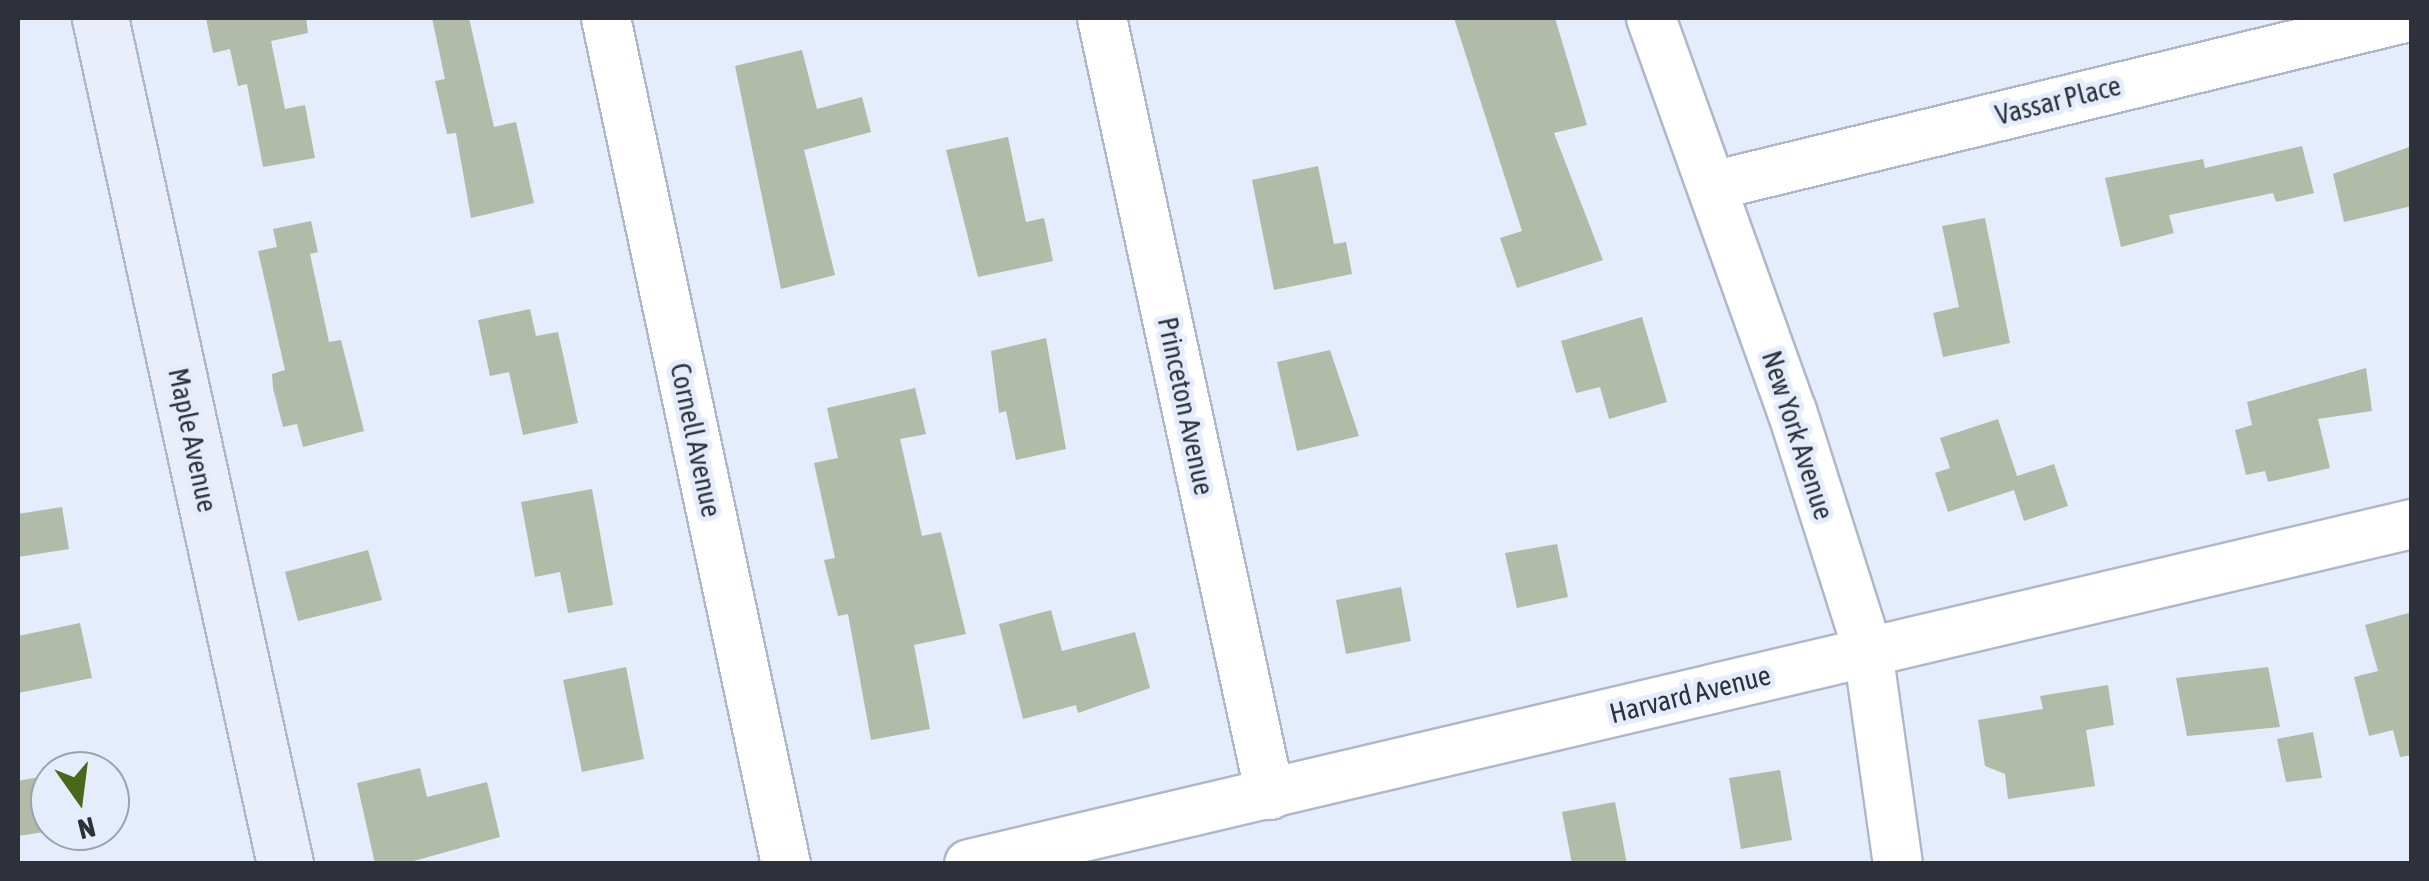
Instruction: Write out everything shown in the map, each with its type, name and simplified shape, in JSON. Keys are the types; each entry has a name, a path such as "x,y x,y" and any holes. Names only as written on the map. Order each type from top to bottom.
{"main road":[{"name":"Maple Avenue","path":"100,18 285,864"}],"street":[{"name":"Cornell Avenue","path":"606,18 786,864"},
{"name":"Princeton Avenue","path":"1102,18 1270,795"},
{"name":"New York Avenue","path":"1651,18 1712,186 1868,651 1898,864"},
{"name":"Vassar Place","path":"1712,186 2405,18"},
{"name":"Harvard Avenue","path":"969,864 2412,524"}],"building":[{"path":"206,18 306,18 308,33 271,41 285,109 305,105 315,158 263,167 247,84 238,86 230,49 213,53"},
{"path":"432,18 469,18 494,127 516,122 534,203 471,218 456,133 447,134 435,81 445,79"},
{"path":"1454,18 1555,18 1587,125 1554,133 1603,260 1517,288 1500,238 1522,231"},
{"path":"802,50 817,109 862,97 871,132 804,150 835,275 781,289 735,66"},
{"path":"1008,137 1026,222 1044,218 1053,261 978,277 946,150"},
{"path":"2302,146 2314,193 2276,202 2273,193 2169,215 2174,233 2121,247 2105,178 2203,159 2205,168"},
{"path":"2412,146 2412,206 2344,222 2333,174"},
{"path":"1318,166 1334,244 1346,242 1352,274 1274,290 1252,180"},
{"path":"1985,218 2010,343 1943,357 1933,313 1959,307 1942,226"},
{"path":"311,221 318,252 310,254 329,342 341,340 364,431 303,447 297,424 283,427 273,388 272,374 285,370 258,251 277,247 273,229"},
{"path":"530,309 536,336 558,332 578,423 523,435 509,372 490,376 478,320"},
{"path":"1642,317 1667,402 1609,419 1600,387 1576,393 1561,341"},
{"path":"1046,338 1066,449 1016,460 1006,411 999,413 991,351"},
{"path":"1330,350 1359,436 1297,451 1277,362"},
{"path":"2366,368 2372,411 2318,419 2330,468 2268,482 2265,471 2246,475 2235,430 2252,425 2247,402"},
{"path":"915,388 926,434 900,439 922,536 941,532 966,634 914,645 930,729 871,740 848,614 838,616 824,560 835,558 814,463 838,458 827,408"},
{"path":"1998,419 2017,476 2054,464 2068,506 2024,521 2014,490 1948,512 1935,473 1950,468 1940,438"},
{"path":"592,489 613,605 568,613 560,572 535,577 521,502"},
{"path":"62,507 69,549 18,557 18,514"},
{"path":"1557,544 1568,597 1517,608 1505,553"},
{"path":"368,550 382,600 298,621 285,572"},
{"path":"1401,587 1411,641 1346,654 1336,600"},
{"path":"1051,610 1062,651 1135,632 1150,688 1078,713 1076,705 1023,719 999,624"},
{"path":"2412,612 2412,755 2400,757 2393,730 2369,736 2354,677 2378,671 2365,625"},
{"path":"80,623 92,678 18,693 18,636"},
{"path":"626,667 644,759 582,772 563,680"},
{"path":"2268,667 2280,727 2187,736 2176,678"},
{"path":"2108,685 2114,725 2086,730 2095,786 2008,799 2005,774 1985,766 1978,720 2043,709 2040,696"},
{"path":"2313,732 2322,778 2286,782 2277,739"},
{"path":"420,768 427,797 487,782 500,837 403,864 375,864 357,783"},
{"path":"1780,770 1792,840 1741,849 1729,778"},
{"path":"30,779 30,834 18,836 18,781"},
{"path":"1615,802 1627,864 1572,864 1562,812"}]}
